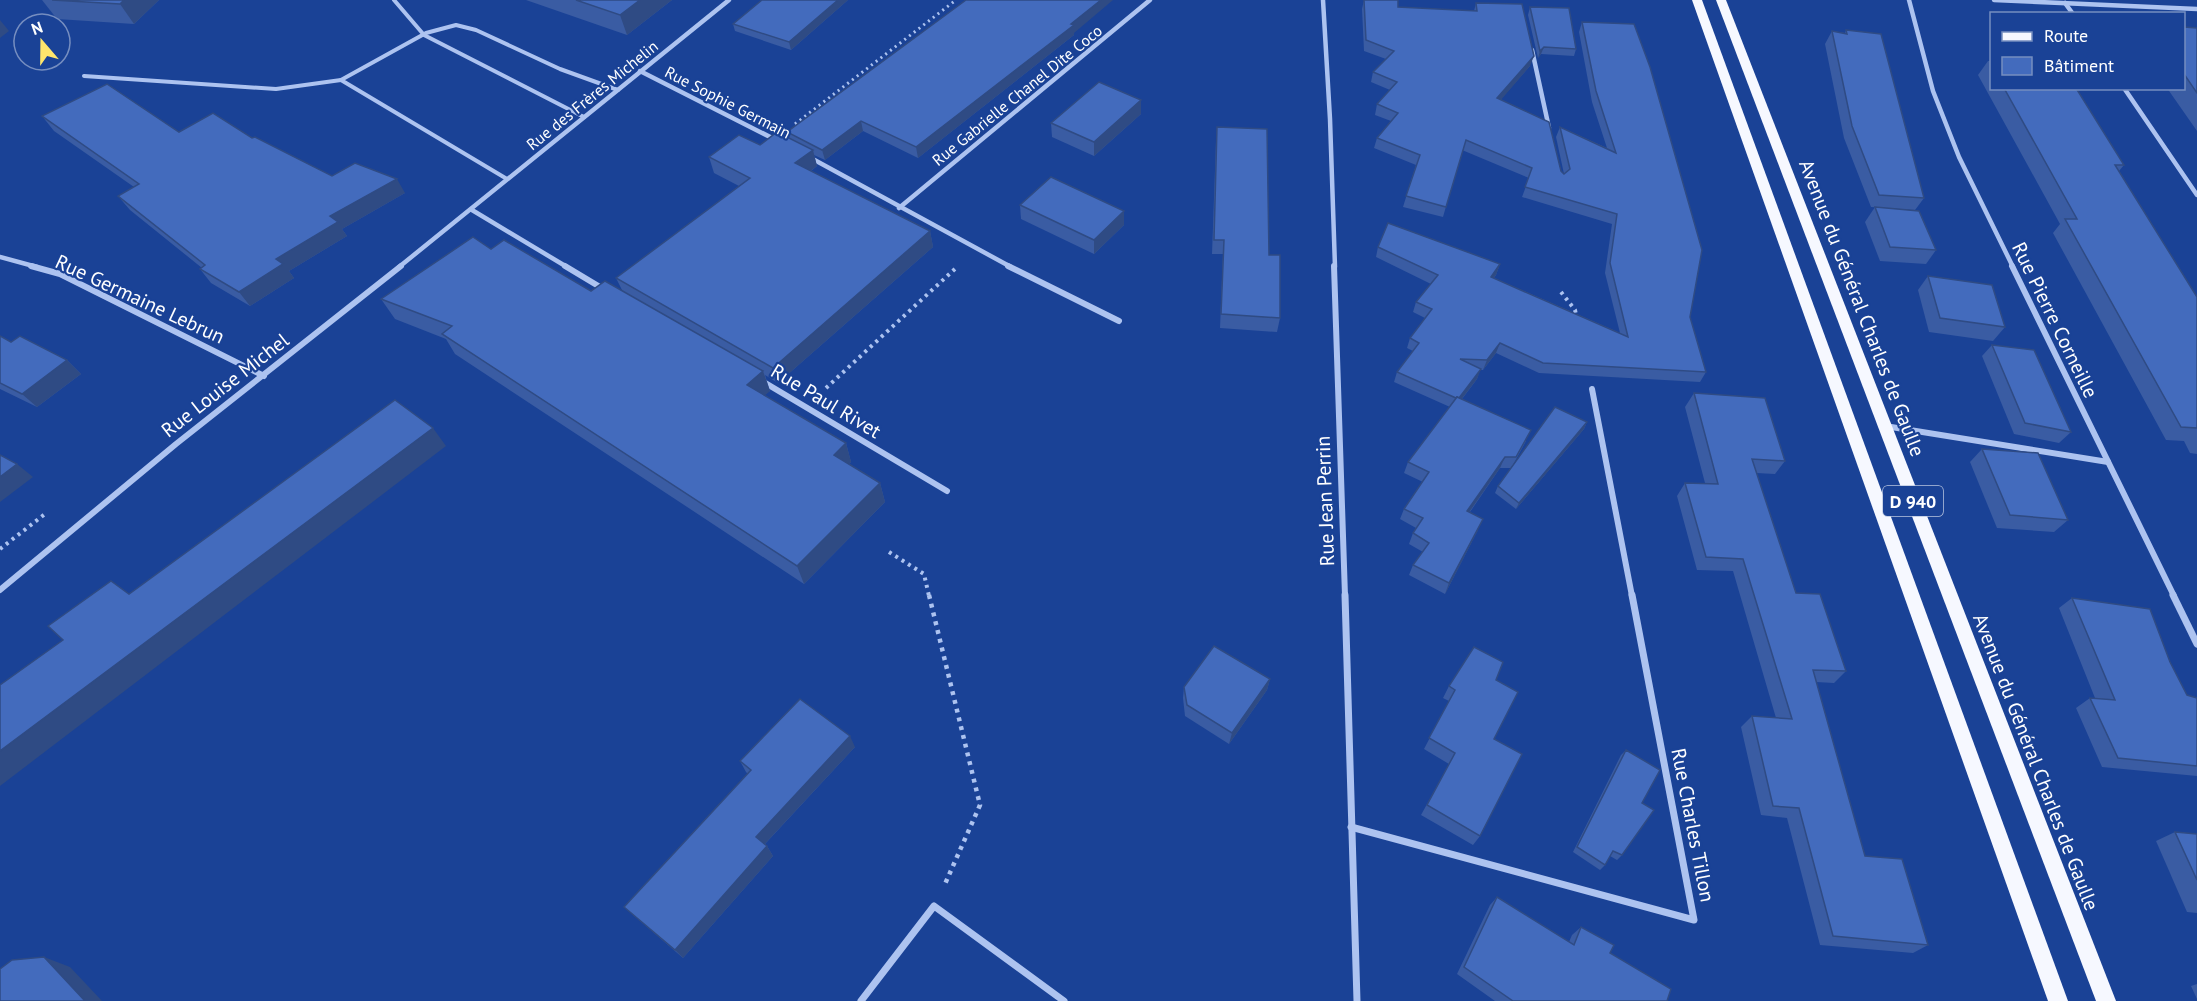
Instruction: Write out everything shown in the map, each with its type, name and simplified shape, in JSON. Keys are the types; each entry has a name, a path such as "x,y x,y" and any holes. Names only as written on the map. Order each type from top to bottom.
{"main road":[{"name":"D 940","path":"1697,0 2058,1001"},
{"name":"Avenue du Général Charles de Gaulle","path":"1721,0 2106,1001"}],"street":[{"name":"Rue des Frères Michelin","path":"472,210 640,70 729,0"},
{"name":"Rue Gabrielle Chanel Dite Coco","path":"899,208 1150,0"},
{"name":"Rue Jean Perrin","path":"1323,0 1330,119 1357,1001"},
{"name":"Rue Pierre Corneille","path":"1909,0 1933,91 1959,157 2197,644"},
{"path":"1994,0 2197,9"},
{"path":"2065,3 2072,12"},
{"path":"1530,45 1551,135"},
{"name":"Rue Sophie Germain","path":"640,70 784,144"},
{"path":"2125,90 2197,195"},
{"name":"Rue Sophie Germain","path":"804,154 882,195 899,208 976,250 1119,321"},
{"path":"472,210 614,295"},
{"name":"Rue Louise Michel","path":"0,590 176,444 472,210"},
{"name":"Rue Germaine Lebrun","path":"0,257 60,274 264,376"},
{"name":"Rue Paul Rivet","path":"756,377 807,405 947,491"},
{"name":"Rue Charles Tillon","path":"1352,827 1694,920 1592,389"},
{"path":"1884,426 2108,462"},
{"path":"861,1001 934,906 1064,1001"}],"lane":[{"path":"394,0 424,35 584,117"},
{"path":"84,76 276,89 341,80 442,26 462,25 560,69 618,90"},
{"path":"341,80 507,179"}],"path":[{"path":"774,139 956,0"},
{"path":"807,405 976,250"},
{"path":"1561,292 1575,310 1578,321"},
{"path":"889,552 924,574 980,805 934,906"}],"building":[{"path":"52,0 124,0 120,4"},
{"path":"576,0 640,0 620,15"},
{"path":"762,0 838,0 789,42 733,24"},
{"path":"966,0 1101,0 1071,24 1074,25 916,147 861,121 822,150 787,132"},
{"path":"1364,0 1398,0 1398,7 1477,11 1476,3 1522,4 1534,56 1497,98 1549,122 1561,171 1564,174 1570,169 1560,127 1616,153 1596,91 1582,22 1634,24 1650,67 1702,250 1690,317 1706,372 1543,363 1500,343 1487,360 1460,359 1481,369 1459,398 1397,372 1419,343 1410,338 1432,309 1416,302 1438,275 1378,247 1388,223 1500,264 1491,277 1628,337 1610,263 1617,214 1525,187 1532,168 1466,140 1446,207 1406,196 1420,155 1377,138 1398,113 1377,104 1397,82 1373,72 1394,51 1366,40"},
{"path":"1530,7 1569,8 1576,49 1544,47 1540,51"},
{"path":"2185,27 2197,28 2197,93 2185,75"},
{"path":"1846,30 1881,34 1924,198 1879,195 1852,126 1832,31 1847,34"},
{"path":"1099,82 1141,100 1094,142 1051,123"},
{"path":"107,84 179,132 213,113 252,138 255,137 332,176 355,163 397,179 330,216 338,222 276,259 283,264 239,292 200,269 205,265 118,196 139,184 42,116"},
{"path":"2005,90 2077,90 2124,165 2115,165 2197,297 2197,428 2181,427 2065,219 2077,219"},
{"path":"1217,127 1267,129 1269,255 1280,255 1280,318 1221,314 1224,240 1214,240"},
{"path":"777,132 813,150 795,163 930,231 773,368 616,278 750,178 709,157 739,135 760,145"},
{"path":"1051,177 1124,211 1094,240 1020,205"},
{"path":"1875,207 1919,211 1936,250 1890,247"},
{"path":"473,237 491,249 504,240 591,291 605,281 763,371 747,385 846,443 834,455 880,483 797,566 442,334 452,326 381,299"},
{"path":"1928,276 1992,285 2005,327 1940,318"},
{"path":"0,336 11,342 20,336 67,360 22,394 0,383"},
{"path":"1992,345 2034,350 2071,432 2025,423"},
{"path":"1694,393 1765,398 1785,461 1752,459 1796,593 1820,594 1846,671 1813,670 1865,856 1902,859 1928,945 1833,936 1799,808 1773,806 1752,716 1792,719 1743,559 1706,557 1685,483 1718,484"},
{"path":"1457,397 1531,430 1516,457 1505,457 1467,511 1483,519 1449,583 1413,565 1429,543 1413,533 1423,518 1404,509 1429,472 1408,462"},
{"path":"395,400 433,428 0,751 0,685 63,640 48,626 111,581 129,594"},
{"path":"1555,407 1587,422 1519,503 1498,486"},
{"path":"1982,449 2038,453 2068,520 2010,515"},
{"path":"0,455 17,464 0,477"},
{"path":"2072,598 2150,609 2170,662 2187,695 2197,698 2197,766 2118,758 2090,698 2115,700"},
{"path":"1214,646 1270,679 1232,733 1187,705 1184,687"},
{"path":"1474,647 1503,662 1496,680 1518,692 1494,739 1522,754 1480,836 1427,805 1455,753 1429,738 1455,690 1449,686"},
{"path":"800,699 850,736 756,837 767,846 675,950 624,907 751,770 740,761"},
{"path":"1626,750 1660,770 1642,803 1654,810 1622,855 1613,851 1605,865 1577,847"},
{"path":"2175,832 2197,834 2197,880"},
{"path":"1497,897 1574,945 1581,927 1614,945 1610,953 1671,989 1667,1001 1513,1001 1464,967"},
{"path":"44,957 85,1001 0,1001 0,969 12,960"}]}
